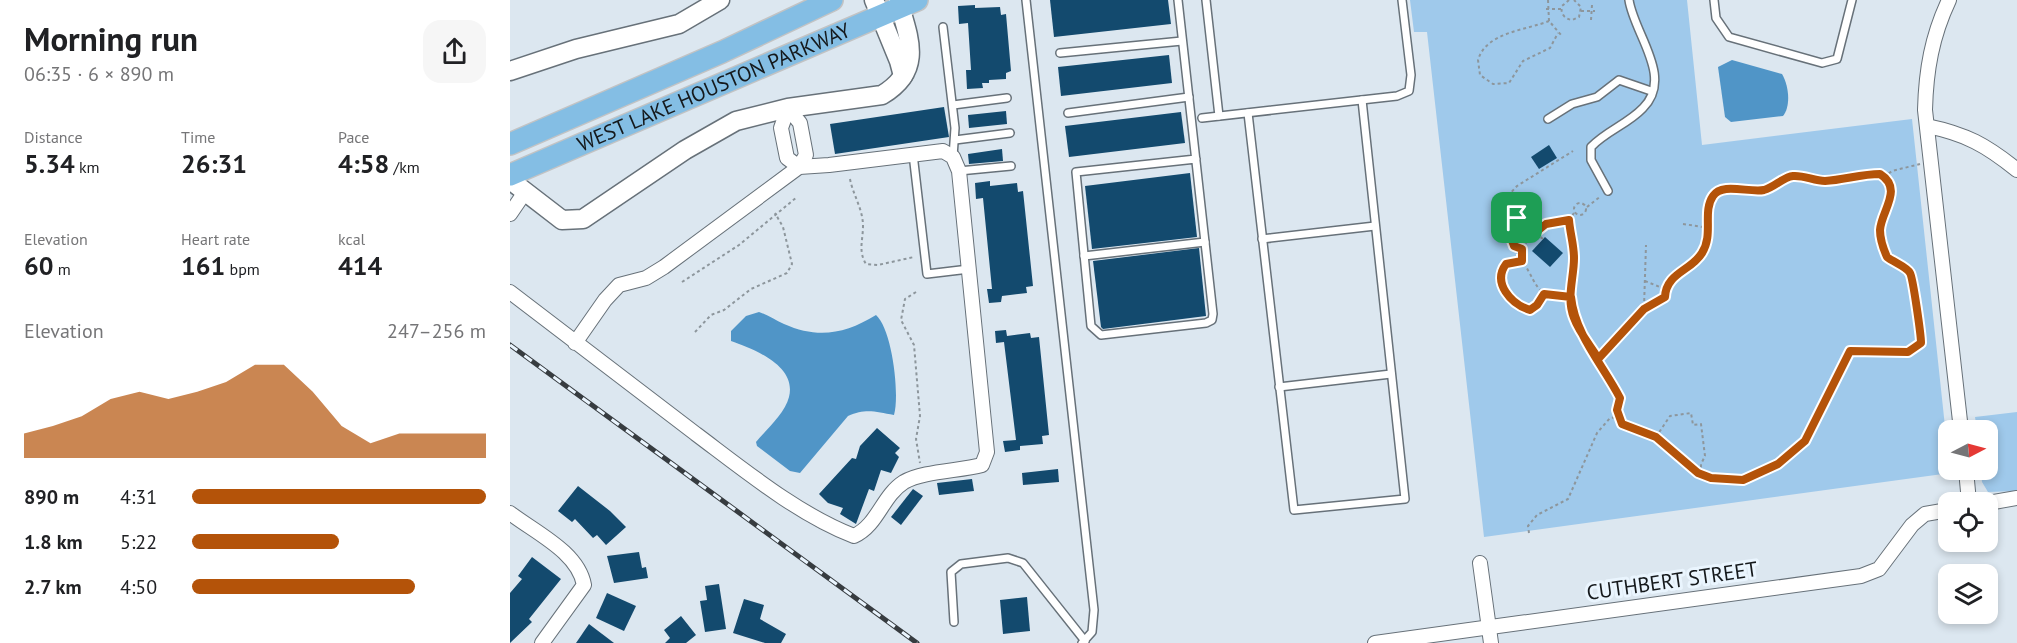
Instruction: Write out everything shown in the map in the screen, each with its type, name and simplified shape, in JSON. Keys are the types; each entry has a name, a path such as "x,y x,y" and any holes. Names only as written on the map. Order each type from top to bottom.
{"main road":[{"name":"WEST LAKE HOUSTON PARKWAY","path":"510,144 722,52 832,0"},
{"name":"WEST LAKE HOUSTON PARKWAY","path":"510,175 877,8 905,2"}],"street":[{"path":"510,71 576,49 680,24 720,0"},
{"path":"1949,0 1938,22 1926,70 1927,126 1960,420"},
{"path":"510,180 562,220 583,219 722,128 754,115 882,95 892,89 903,76 912,57 905,2"},
{"path":"877,8 903,76"},
{"path":"510,292 748,474 835,529 854,536 865,531 890,494 906,482 982,465 987,452 959,171 953,157 943,151 799,166 787,158 781,128 788,108"},
{"path":"575,343 619,285 646,278 664,267 753,204 799,166 806,155 800,123 788,108"},
{"path":"1927,126 1959,132 1996,153 2017,170"},
{"path":"510,214 525,192"},
{"path":"1998,501 2017,498"},
{"name":"CUTHBERT STREET","path":"1375,643 1861,576 1879,569 1912,525 1925,514 1938,512"},
{"path":"510,513 573,559 582,571 584,585 542,643"},
{"path":"1480,563 1491,643"}],"lane":[{"path":"954,622 951,572 961,564 1016,559 1030,569 1083,642 1092,632 1094,610 1026,0"},
{"path":"1178,0 1182,41 1189,97 1196,159 1213,314 1212,320 1206,323 1101,335 1095,333 1091,327 1076,172 1196,159"},
{"path":"1206,0 1220,116"},
{"path":"1202,118 1397,96 1410,91 1411,75 1402,0"},
{"path":"1608,191 1591,160 1591,147 1646,106 1655,82 1654,69 1635,24 1629,0"},
{"path":"1714,0 1716,18 1729,37 1822,63 1837,59 1852,0"},
{"path":"943,27 953,105 955,140 953,157"},
{"path":"1060,53 1182,41"},
{"path":"1548,119 1572,104 1597,97 1619,80 1651,91"},
{"path":"1068,113 1189,97"},
{"path":"953,105 1007,98"},
{"path":"1248,113 1294,510 1404,499 1362,100"},
{"path":"955,140 1010,133"},
{"path":"913,154 927,274 969,269"},
{"path":"959,171 1011,166"},
{"path":"1262,238 1375,226"},
{"path":"1084,256 1205,242"},
{"path":"1279,387 1391,374"}],"path":[{"path":"1548,0 1546,9 1549,21 1562,36"},
{"path":"1546,9 1561,9 1569,0"},
{"path":"1561,9 1563,16 1569,20 1576,19 1581,11 1580,4 1574,0"},
{"path":"1591,20 1592,5"},
{"path":"1581,11 1595,11"},
{"path":"1549,21 1508,33 1487,46 1478,60 1480,75 1493,84 1509,83 1523,61 1550,48 1558,33"},
{"path":"1508,209 1506,198 1517,186 1572,151"},
{"path":"1598,359 1644,309 1665,297 1666,289 1673,276 1687,269 1701,255 1706,246 1710,228 1709,203 1718,190 1725,188 1741,191 1762,190 1793,176 1825,181 1867,174 1884,177 1902,168 1931,162"},
{"path":"1586,208 1582,203 1576,204 1569,220 1574,257 1571,297 1573,316 1598,359 1599,367 1620,398 1618,417 1622,424 1656,437 1701,474 1711,478 1743,480 1778,464 1805,441 1850,351 1901,353 1915,350 1921,343 1921,329 1913,300 1911,275 1909,270 1887,257 1882,244 1880,229 1892,198 1890,186 1884,177"},
{"path":"850,178 853,194 861,210 863,226 861,244 866,264 878,265 914,257"},
{"path":"1574,213 1582,215 1586,208 1608,191"},
{"path":"682,282 739,245 797,197"},
{"path":"1492,206 1508,209 1543,238"},
{"path":"695,332 711,315 724,310 751,290 787,273 792,264 783,227 775,213"},
{"path":"1517,218 1511,232 1511,241 1514,246 1522,249"},
{"path":"1569,220 1546,224 1536,232 1522,249 1522,261 1536,288 1544,294 1571,297"},
{"path":"1683,224 1710,228"},
{"path":"1644,309 1646,245"},
{"path":"1522,261 1506,264 1501,276 1503,288 1518,306 1530,310 1537,305 1544,294"},
{"path":"1646,280 1666,289"},
{"path":"916,292 905,299 901,320 914,345 920,416 916,439 920,463"},
{"path":"1656,437 1670,416 1691,413 1693,425 1701,424 1705,456 1701,464 1701,474"},
{"path":"1529,533 1528,526 1537,515 1568,498 1597,433 1610,418 1618,417"}],"shaded area":[{"path":"1410,0 1687,0 1702,145 1912,119 1944,420 1938,420 1938,475 1484,537 1427,32 1414,32"},
{"path":"1732,60 1782,74 1788,96 1786,112 1783,116 1731,122 1725,117 1718,67"},
{"path":"759,312 796,329 820,333 853,327 876,315 882,322 893,362 896,392 894,415 866,411 848,416 800,473 790,471 757,446 756,442 784,409 789,397 790,386 780,367 771,360 731,341 731,331 746,316"},
{"path":"2017,412 2017,491 1988,492 1982,482 1982,480 1998,480 1998,420 1975,420 1975,417"}],"building":[{"path":"1050,0 1168,0 1171,24 1054,37"},
{"path":"975,5 975,8 1000,7 1001,15 1006,14 1011,71 1006,73 1006,79 989,80 989,83 982,83 983,88 967,89 966,70 971,70 968,23 959,24 958,6"},
{"path":"1169,55 1172,83 1061,96 1058,67"},
{"path":"944,107 949,137 835,154 830,124"},
{"path":"1006,111 1007,124 969,128 968,115"},
{"path":"1181,112 1185,143 1069,157 1065,126"},
{"path":"1549,145 1557,158 1539,169 1531,157"},
{"path":"1002,149 1003,161 969,164 968,154"},
{"path":"1190,173 1197,237 1092,249 1085,186"},
{"path":"990,181 990,186 1017,183 1018,192 1023,191 1033,286 1026,287 1027,293 1002,296 1001,302 989,303 987,289 992,289 983,198 976,199 975,183"},
{"path":"1545,237 1563,253 1550,267 1532,251"},
{"path":"1199,248 1206,316 1103,329 1101,327 1093,261"},
{"path":"1006,330 1007,336 1030,333 1031,338 1039,337 1049,435 1042,436 1043,444 1020,446 1020,450 1005,452 1003,441 1016,440 1004,342 996,343 995,331"},
{"path":"877,428 900,448 895,453 899,457 891,473 881,470 874,491 869,489 856,524 840,514 843,508 828,503 819,494 852,458 856,459 860,446"},
{"path":"1058,469 1059,482 1023,485 1022,473"},
{"path":"972,479 974,491 939,495 937,483"},
{"path":"578,486 626,527 606,545 597,535 593,538 575,519 572,522 558,511"},
{"path":"913,489 923,496 901,525 891,517"},
{"path":"639,552 642,568 646,567 648,578 614,583 607,556"},
{"path":"532,557 561,579 529,619 532,622 510,643 510,593 522,579 518,576"},
{"path":"719,584 726,629 705,632 700,601 707,600 705,586"},
{"path":"607,593 636,606 624,631 596,618"},
{"path":"1027,597 1030,631 1003,634 1000,600"},
{"path":"744,599 764,605 760,619 786,634 781,643 765,643 733,633"},
{"path":"681,616 696,635 686,643 665,643 670,638 664,630"},
{"path":"589,624 614,643 576,643"}],"railway":[{"path":"510,345 917,643"}],"route":[{"path":"1517,218 1511,232 1511,241 1514,246 1522,249 1522,261 1506,264 1502,269 1503,288 1518,306 1530,310 1537,305 1544,294 1571,297 1573,316 1578,327 1598,358 1599,367 1613,384 1620,398 1617,410 1622,424 1656,437 1698,473 1711,478 1743,480 1778,464 1796,450 1805,441 1815,424 1825,398 1850,351 1893,354 1915,350 1921,343 1921,329 1913,300 1911,275 1909,270 1887,257 1882,244 1880,229 1892,198 1890,186 1880,174 1825,181 1793,176 1762,190 1741,191 1725,188 1718,190 1709,203 1710,228 1706,246 1701,255 1687,269 1673,276 1666,289 1665,297 1644,309 1622,333 1598,359 1578,327 1573,316 1570,281 1574,257 1569,220 1546,224 1536,232 1517,218"}]}
